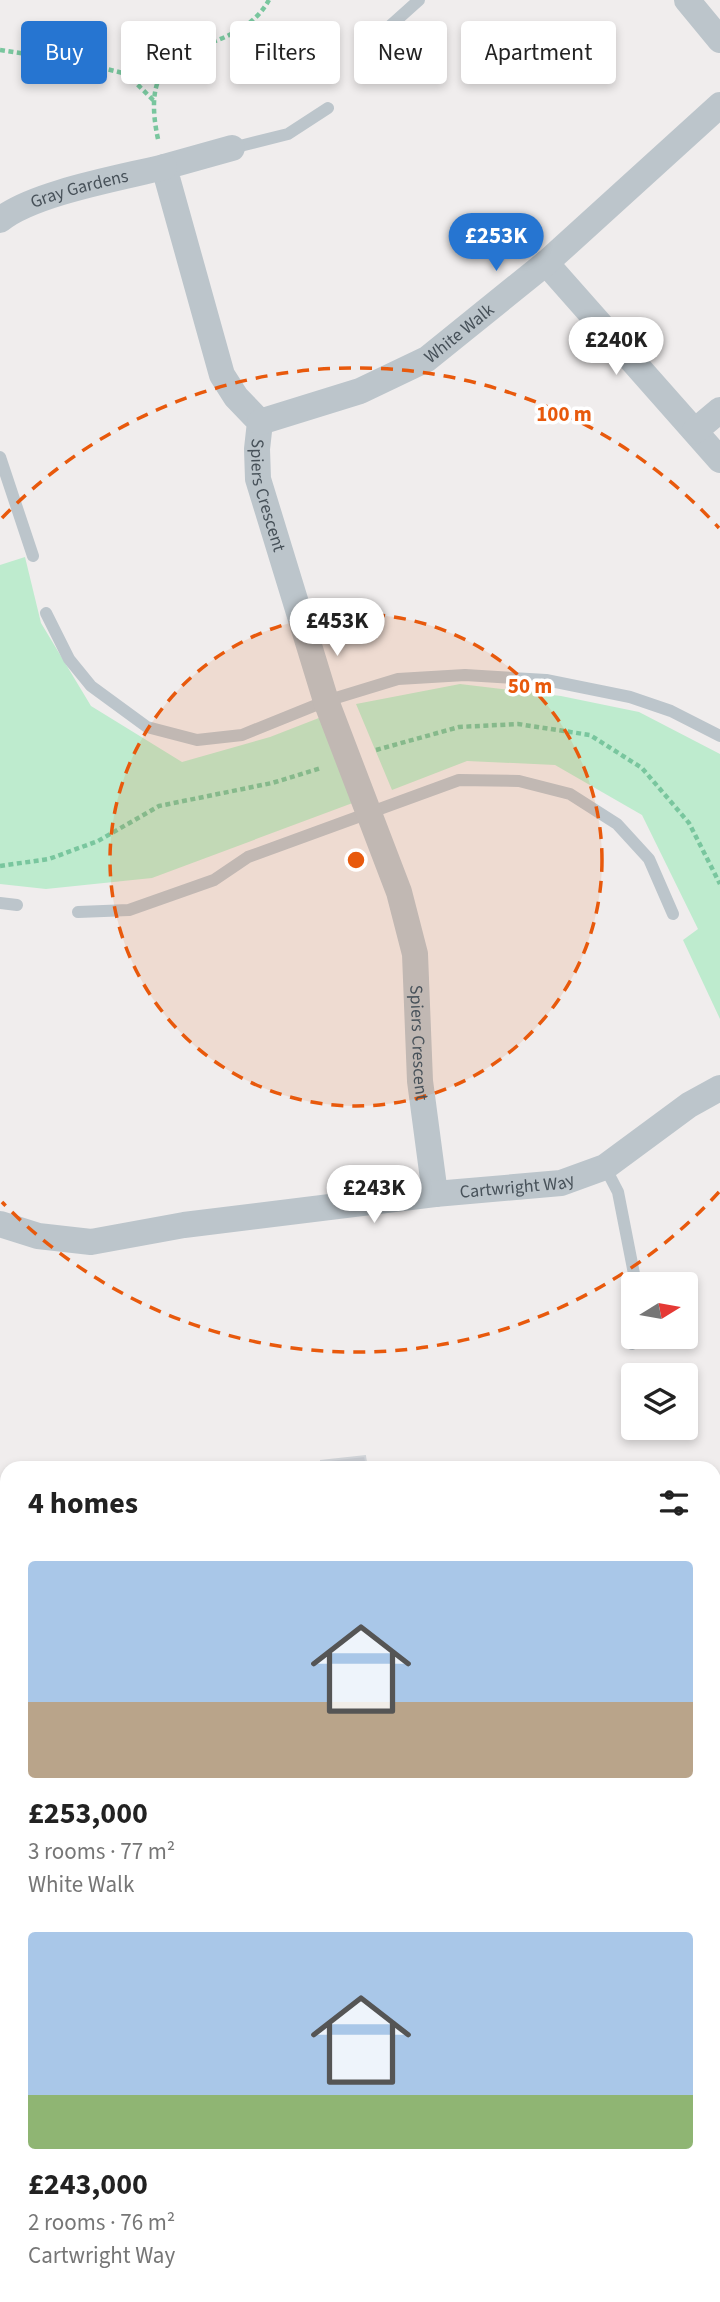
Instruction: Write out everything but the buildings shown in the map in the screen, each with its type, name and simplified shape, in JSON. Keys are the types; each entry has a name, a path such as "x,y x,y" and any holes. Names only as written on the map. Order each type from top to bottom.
{"street":[{"path":"687,0 720,40"},
{"name":"White Walk","path":"260,422 360,391 427,359 546,263 720,105"},
{"path":"164,167 232,148"},
{"name":"Gray Gardens","path":"0,220 14,209 52,196 164,167"},
{"name":"Spiers Crescent","path":"164,167 222,375 236,397 260,422 258,479 326,701 398,892 415,954 420,1081 435,1194"},
{"path":"546,263 720,460"},
{"path":"695,431 720,410"},
{"name":"Cartwright Way","path":"0,1224 37,1236 91,1242 184,1225 435,1194 561,1183 605,1167 690,1105 720,1088"}],"lane":[{"path":"396,21 419,0"},
{"path":"232,148 288,134 328,108"},
{"path":"0,457 33,556"},
{"path":"46,612 69,659 91,686 147,727 197,740 242,735 326,701 398,679 465,675 546,680 629,697 671,711 720,736"},
{"path":"78,912 129,910 214,880 248,857 459,780 519,781 570,794 617,824 649,859 673,914"},
{"path":"0,903 17,905"},
{"path":"605,1167 618,1192 634,1272"}],"path":[{"path":"216,41 240,30 269,0"},
{"path":"0,50 74,61 121,73"},
{"path":"137,84 155,102"},
{"path":"157,84 153,116 164,167"},
{"path":"0,866 49,859 98,841 159,806 272,783 348,759"}],"green space":[{"path":"25,557 41,623 91,706 182,762 270,737 324,716 358,801 152,878 46,889 0,884 0,565"},
{"path":"460,684 561,696 639,712 720,754 720,1019 683,940 698,929 642,815 555,765 467,761 392,790 356,704"}]}
